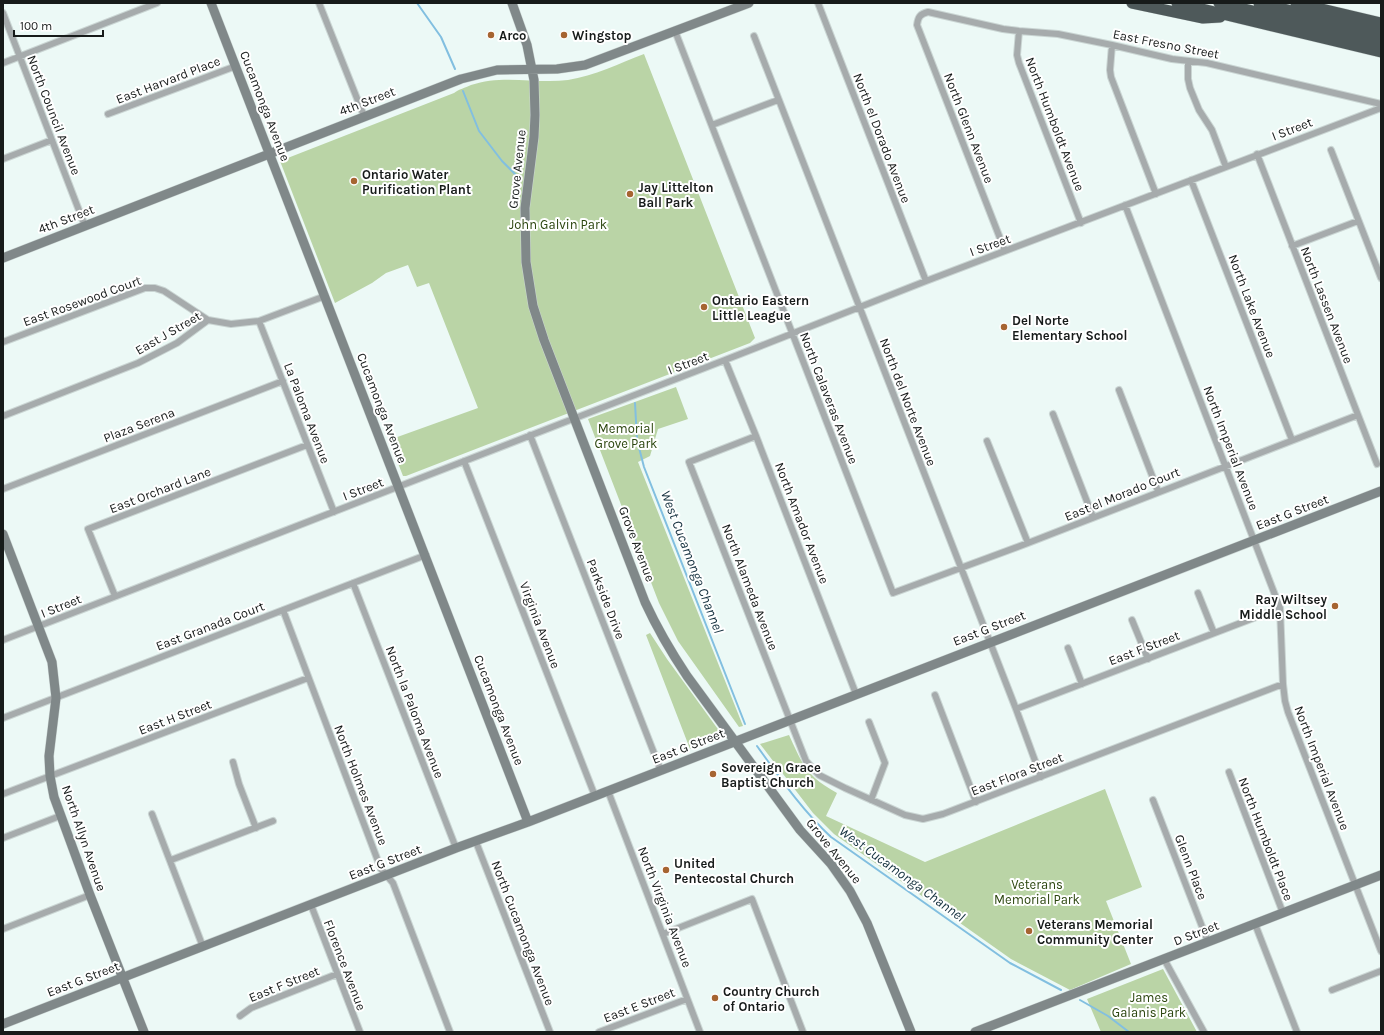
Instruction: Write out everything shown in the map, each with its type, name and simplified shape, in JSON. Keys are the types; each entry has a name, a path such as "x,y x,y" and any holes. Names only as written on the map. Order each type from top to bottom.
{"highway":[{"path":"1132,3 1203,18 1229,16"},
{"path":"1177,3 1381,52"},
{"path":"1218,3 1381,42"},
{"path":"1259,3 1381,33"},
{"path":"1296,3 1381,24"}],"street":[{"path":"3,63 157,3"},
{"name":"Cucamonga Avenue","path":"211,3 426,555 528,822"},
{"path":"319,3 364,116"},
{"name":"Grove Avenue","path":"512,3 527,44 534,80 534,137 525,208 526,262 535,313 645,602 671,653 687,676 800,830 831,864 850,891 867,923 911,1032"},
{"name":"4th Street","path":"3,258 458,80 497,70 568,68 585,65 749,3"},
{"name":"North el Dorado Avenue","path":"818,3 926,280"},
{"name":"East Fresno Street","path":"922,14 928,12 1019,31 1058,34 1172,59 1207,63 1381,104"},
{"name":"North Council Avenue","path":"3,13 85,226"},
{"name":"North Glenn Avenue","path":"922,14 917,18 917,24 1005,251"},
{"name":"North Humboldt Avenue","path":"1019,31 1017,55 1019,63 1080,223"},
{"name":"North Calaveras Avenue","path":"675,32 893,593"},
{"name":"North del Norte Avenue","path":"754,36 1041,776"},
{"path":"1112,45 1110,70 1111,77 1156,194"},
{"path":"1188,61 1188,79 1190,88 1199,110 1212,130 1226,167"},
{"name":"East Harvard Place","path":"108,114 236,66"},
{"path":"712,125 778,100"},
{"name":"I Street","path":"3,640 464,462 926,280 1381,108"},
{"path":"3,159 52,140"},
{"path":"1331,150 1381,278"},
{"name":"North Lassen Avenue","path":"1257,154 1377,464"},
{"name":"North Lake Avenue","path":"1191,180 1292,440"},
{"name":"North Imperial Avenue","path":"1125,206 1280,608 1283,684 1288,712 1381,951"},
{"path":"1292,246 1358,221"},
{"name":"East Rosewood Court","path":"3,342 145,288 155,288 164,291 208,320"},
{"name":"East J Street","path":"3,416 138,363 177,343 208,320 231,324 259,321 325,296"},
{"name":"La Paloma Avenue","path":"259,321 334,512"},
{"name":"North Amador Avenue","path":"725,360 856,694"},
{"name":"Plaza Serena","path":"3,488 283,381"},
{"path":"1119,390 1158,491"},
{"path":"1053,414 1094,517"},
{"name":"East el Morado Court","path":"893,593 1028,543 1158,491 1358,415"},
{"name":"Parkside Drive","path":"530,435 661,770"},
{"name":"North Alameda Avenue","path":"756,436 689,462 790,720"},
{"path":"987,441 1028,543"},
{"name":"East Orchard Lane","path":"115,596 88,529 307,445"},
{"name":"Virginia Avenue","path":"464,462 596,796"},
{"name":"East G Street","path":"3,1024 456,848 476,842 596,796 1381,491"},
{"name":"North Allyn Avenue","path":"3,534 5,544 39,626 52,662 56,698 49,756 50,776 54,797 90,895 144,1032"},
{"name":"East Granada Court","path":"3,718 426,555"},
{"name":"North la Paloma Avenue","path":"353,583 456,848"},
{"path":"1198,593 1214,633"},
{"name":"East F Street","path":"1016,710 1280,608"},
{"name":"North Holmes Avenue","path":"282,610 381,869 393,883 450,1032"},
{"path":"1132,620 1148,659"},
{"path":"1068,648 1082,684"},
{"name":"East H Street","path":"3,794 308,678"},
{"name":"East Flora Street","path":"790,720 806,761 819,775 905,815 923,819 943,814 976,802 1283,684"},
{"path":"935,695 976,802"},
{"path":"869,722 885,763 871,800"},
{"path":"233,762 239,784 256,828"},
{"name":"North Humboldt Place","path":"1229,772 1283,913"},
{"name":"North Virginia Avenue","path":"608,791 700,1032"},
{"name":"Glenn Place","path":"1153,800 1208,942"},
{"path":"152,814 203,946"},
{"path":"3,838 60,816"},
{"path":"171,860 273,821"},
{"name":"North Cucamonga Avenue","path":"476,842 550,1032"},
{"name":"D Street","path":"975,1032 1381,875"},
{"path":"3,929 90,895"},
{"path":"663,934 752,899 803,1032"},
{"name":"Florence Avenue","path":"311,905 360,1032"},
{"path":"1255,924 1297,1032"},
{"path":"1164,959 1204,1032"},
{"path":"1332,990 1381,971"},
{"name":"East F Street","path":"240,1016 250,1008 337,974"},
{"name":"East E Street","path":"599,1032 687,999"}],"green space":[{"name":"John Galvin Park","path":"644,54 755,338 750,343 403,476 389,440 478,408 429,283 417,287 408,265 386,273 372,283 335,303 280,161 471,85 495,80 568,80 597,72"},
{"name":"Memorial Grove Park","path":"676,387 688,419 658,429 650,456 638,462 743,726 739,727 678,641 659,603 588,419"},
{"path":"650,633 720,732 718,738 690,749 646,635"},
{"name":"Veterans Memorial Park","path":"789,735 807,769 818,781 837,793 826,816 925,862 1105,789 1142,887 1106,901 1131,964 1070,990 1011,959 834,834 813,813 760,744"},
{"name":"James Galanis Park","path":"1163,969 1197,1032 1101,1032 1087,999"}],"waterway":[{"path":"417,3 441,37 455,69"},
{"name":"West Cucamonga Channel","path":"463,91 479,131 502,161 516,175"},
{"name":"West Cucamonga Channel","path":"635,403 637,440 644,467 745,724"},
{"name":"West Cucamonga Channel","path":"757,746 801,805 831,837 1010,963 1061,990"},
{"name":"West Cucamonga Channel","path":"1080,1000 1108,1016 1129,1032"}],"place":[{"name":"Arco","path":"491,35"},
{"name":"Wingstop","path":"564,35"},
{"name":"Ontario Water Purification Plant","path":"354,181"},
{"name":"Jay Littelton Ball Park","path":"630,194"},
{"name":"Ontario Eastern Little League","path":"704,307"},
{"name":"Del Norte Elementary School","path":"1004,327"},
{"name":"Ray Wiltsey Middle School","path":"1335,606"},
{"name":"Sovereign Grace Baptist Church","path":"713,774"},
{"name":"United Pentecostal Church","path":"666,870"},
{"name":"Veterans Memorial Community Center","path":"1029,931"},
{"name":"Country Church of Ontario","path":"715,998"}]}
